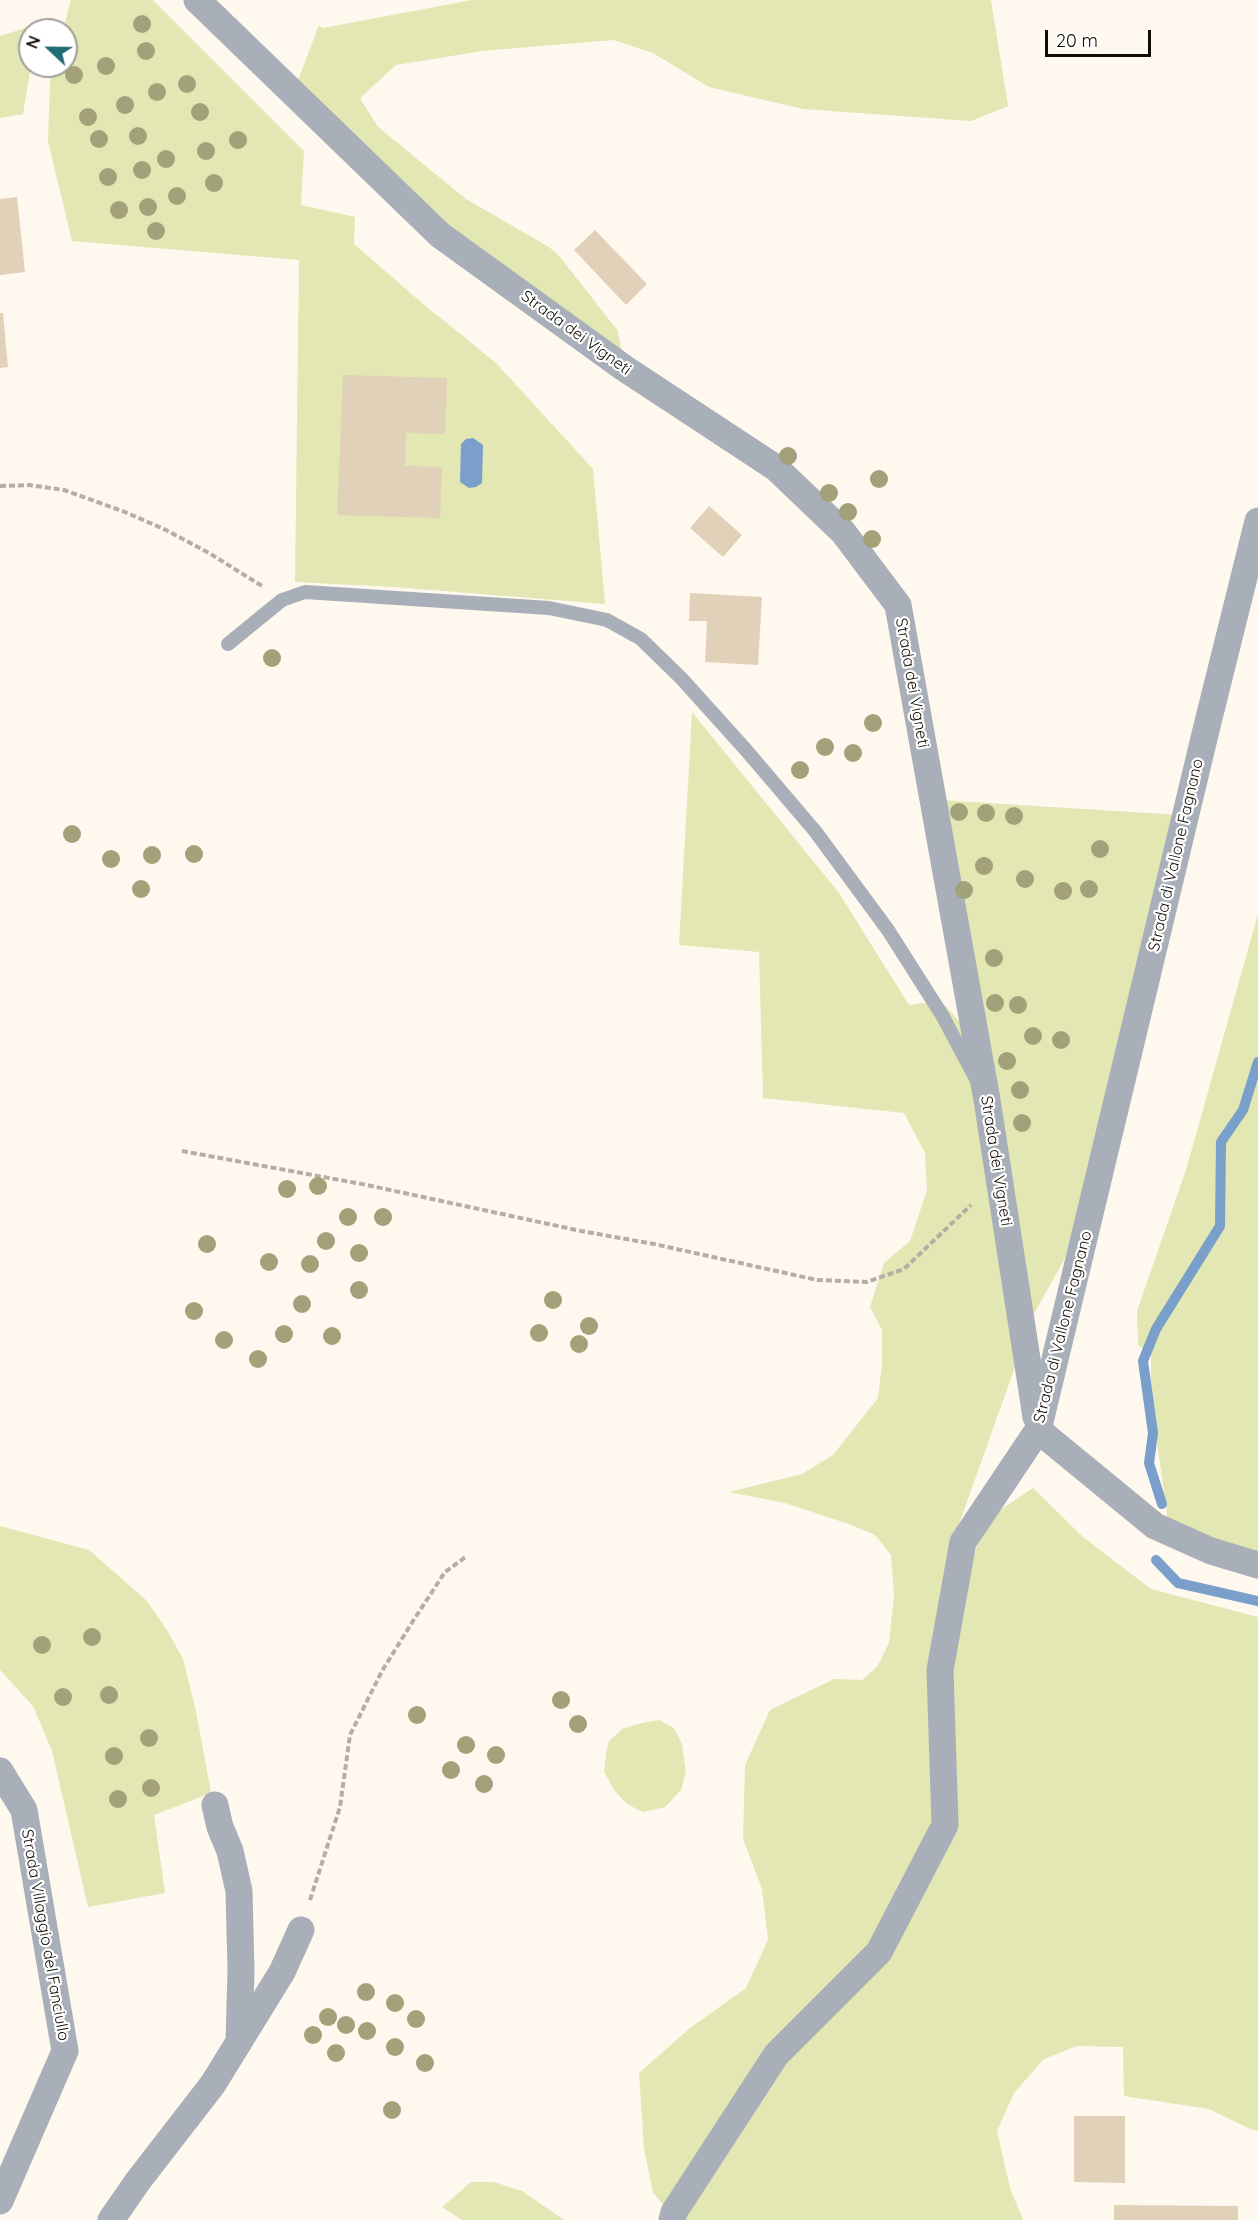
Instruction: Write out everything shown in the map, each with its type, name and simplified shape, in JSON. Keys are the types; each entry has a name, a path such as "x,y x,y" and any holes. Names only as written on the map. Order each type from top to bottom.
{"street":[{"name":"Strada dei Vigneti","path":"197,0 440,235 624,368 776,468 843,532 898,605 987,1100 1038,1430"},
{"name":"Strada di Vallone Fagnano","path":"672,2220 674,2212 776,2055 879,1952 945,1825 940,1670 963,1542 1038,1430 1258,521"},
{"path":"1038,1430 1155,1526 1211,1551 1258,1565"},
{"name":"Strada Villaggio del Fanciullo","path":"0,1771 24,1810 65,2051 0,2201"},
{"path":"215,1805 220,1827 230,1851 239,1891 241,1970 239,2043"},
{"path":"111,2220 213,2084 282,1972 301,1930"}],"lane":[{"path":"228,644 282,600 305,592 549,608 607,620 641,639 682,679 815,831 888,930 942,1015 987,1100"}],"path":[{"path":"0,486 28,485 64,490 125,512 166,530 208,553 282,600"},
{"path":"182,1151 654,1244 817,1280 867,1282 904,1269 999,1177"},
{"path":"301,1930 340,1807 350,1735 382,1671 445,1572 467,1556"}],"green space":[{"path":"71,0 153,0 304,151 301,205 355,217 354,244 496,363 593,469 605,604 394,587 295,582 299,260 72,241 48,141 51,78 78,78 78,18 66,18"},
{"path":"472,0 991,0 1008,106 971,121 803,109 709,87 653,53 614,40 482,51 396,65 360,98 378,127 466,199 549,247 560,257 618,331 622,353 440,220 298,80 319,25 323,28"},
{"path":"18,30 18,78 29,78 23,114 0,118 0,36"},
{"path":"692,712 839,893 909,1005 941,1001 986,1052 941,800 1179,815 1084,1197 1065,1258 1034,1314 954,1538 940,1824 878,1935 668,2210 653,2193 644,2148 639,2073 690,2028 746,1988 768,1940 762,1889 743,1839 745,1765 770,1710 834,1679 862,1680 877,1667 889,1643 894,1595 891,1555 875,1535 785,1503 729,1492 802,1474 833,1455 878,1398 882,1364 882,1330 870,1307 884,1263 910,1241 927,1190 925,1153 904,1113 763,1098 759,952 679,945"},
{"path":"1258,914 1258,1559 1168,1522 1151,1398 1151,1355 1138,1345 1137,1311 1186,1170"},
{"path":"1033,1488 1083,1537 1151,1589 1258,1617 1258,2131 1209,2109 1124,2096 1123,2047 1077,2046 1044,2059 1014,2093 997,2131 1010,2188 1023,2220 681,2220 756,2097 816,2028 951,1827 949,1671 961,1601 977,1546 994,1514"},
{"path":"0,1526 89,1550 146,1600 167,1630 183,1659 196,1711 211,1793 154,1815 165,1893 88,1907 52,1751 33,1706 0,1670"},
{"path":"659,1720 674,1728 682,1744 686,1772 681,1790 665,1807 643,1812 627,1804 614,1790 604,1772 606,1754 609,1741 622,1729"},
{"path":"471,2182 494,2182 522,2191 564,2220 462,2220 442,2207"}],"water":[{"path":"473,438 483,445 482,483 469,488 460,482 461,444 466,439"}],"building":[{"path":"17,197 25,272 0,275 0,199"},
{"path":"595,230 647,284 626,305 574,250"},
{"path":"0,313 3,313 8,367 0,368"},
{"path":"343,375 447,378 445,434 406,433 405,466 442,467 440,518 337,515"},
{"path":"709,506 742,535 723,557 690,528"},
{"path":"690,593 762,597 758,665 705,662 707,621 689,621"},
{"path":"1074,2116 1125,2116 1125,2183 1074,2182"},
{"path":"1114,2205 1238,2206 1238,2220 1114,2220"}],"waterway":[{"path":"1162,1504 1149,1463 1153,1433 1143,1361 1156,1329 1220,1226 1221,1142 1243,1110 1258,1062"},
{"path":"1156,1560 1178,1583 1258,1601"}]}
